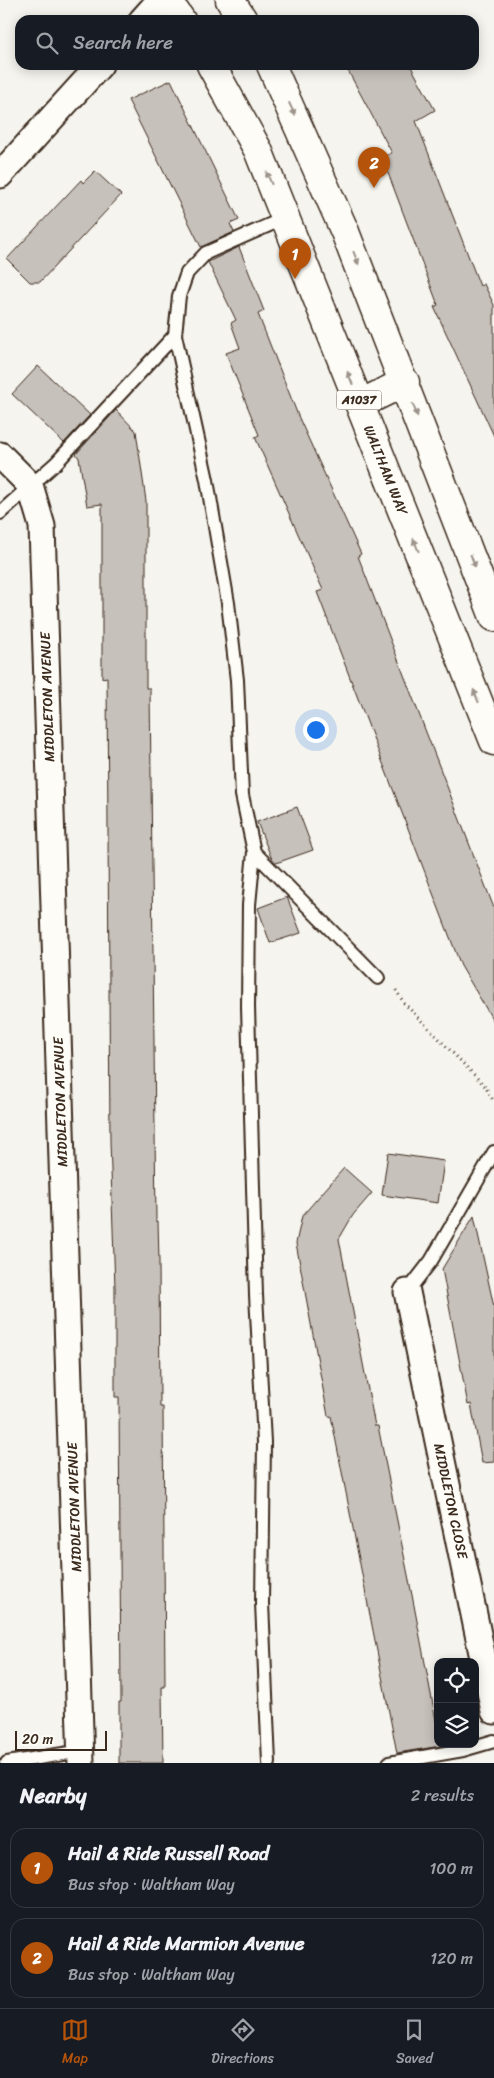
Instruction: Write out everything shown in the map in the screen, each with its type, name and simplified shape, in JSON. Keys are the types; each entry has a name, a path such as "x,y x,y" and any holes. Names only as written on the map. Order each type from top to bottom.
{"main road":[{"path":"167,0 178,15"},
{"path":"230,0 240,15"},
{"name":"WALTHAM WAY","path":"215,70 258,150 494,741"},
{"path":"273,70 342,223 405,382 494,617"},
{"name":"A1037","path":"360,404 405,382"}],"street":[{"path":"146,15 160,0"},
{"path":"0,175 95,70"},
{"name":"MIDDLETON AVENUE","path":"0,455 30,485 42,526 82,1757"},
{"name":"MIDDLETON CLOSE","path":"407,1292 494,1711"}],"lane":[{"path":"270,1763 262,1603 264,1442 256,1295 248,1007 249,905 254,852 242,795 237,680 228,603 206,480 175,335 180,296 187,273 206,253 285,218"},
{"path":"0,513 56,463 175,335"},
{"path":"254,852 378,978"},
{"path":"407,1292 431,1261 494,1152"},
{"path":"389,1763 463,1750 494,1741"},
{"path":"7,1763 82,1757"}],"path":[{"path":"378,978 391,984 404,1003 485,1086 494,1102"}],"building":[{"path":"348,70 413,70 435,110 416,121 480,286 484,284 494,305 494,436 434,307 438,305 382,157 392,153"},
{"path":"171,80 239,220 230,224 234,232 201,247 128,100"},
{"path":"95,171 121,195 40,282 30,282 7,259 81,180 83,183"},
{"path":"239,247 264,311 258,314 299,418 361,554 358,556 494,908 494,1022 461,966 317,592 323,590 255,437 259,435 226,353 240,348 231,323 236,320 208,262"},
{"path":"38,366 90,415 64,443 12,394"},
{"path":"116,410 136,431 146,501 146,688 150,688 156,1221 158,1221 159,1261 160,1407 163,1407 165,1687 162,1687 163,1763 119,1763 119,1702 121,1702 119,1397 115,1397 115,1288 110,1141 107,677 102,678 102,504 87,506 79,458 76,454"},
{"path":"297,807 313,850 276,863 271,857 257,822"},
{"path":"287,897 301,933 270,943 258,908"},
{"path":"388,1153 444,1161 438,1203 382,1195"},
{"path":"344,1168 372,1193 353,1215 339,1239 375,1426 378,1426 434,1710 434,1747 397,1753 331,1416 328,1416 296,1243 302,1216"},
{"path":"474,1216 494,1307 494,1462 482,1463 471,1404 468,1405 442,1269"}],"place":[{"name":"Hail & Ride Marmion Avenue","path":"374,188"},
{"name":"Hail & Ride Russell Road","path":"295,279"}]}
